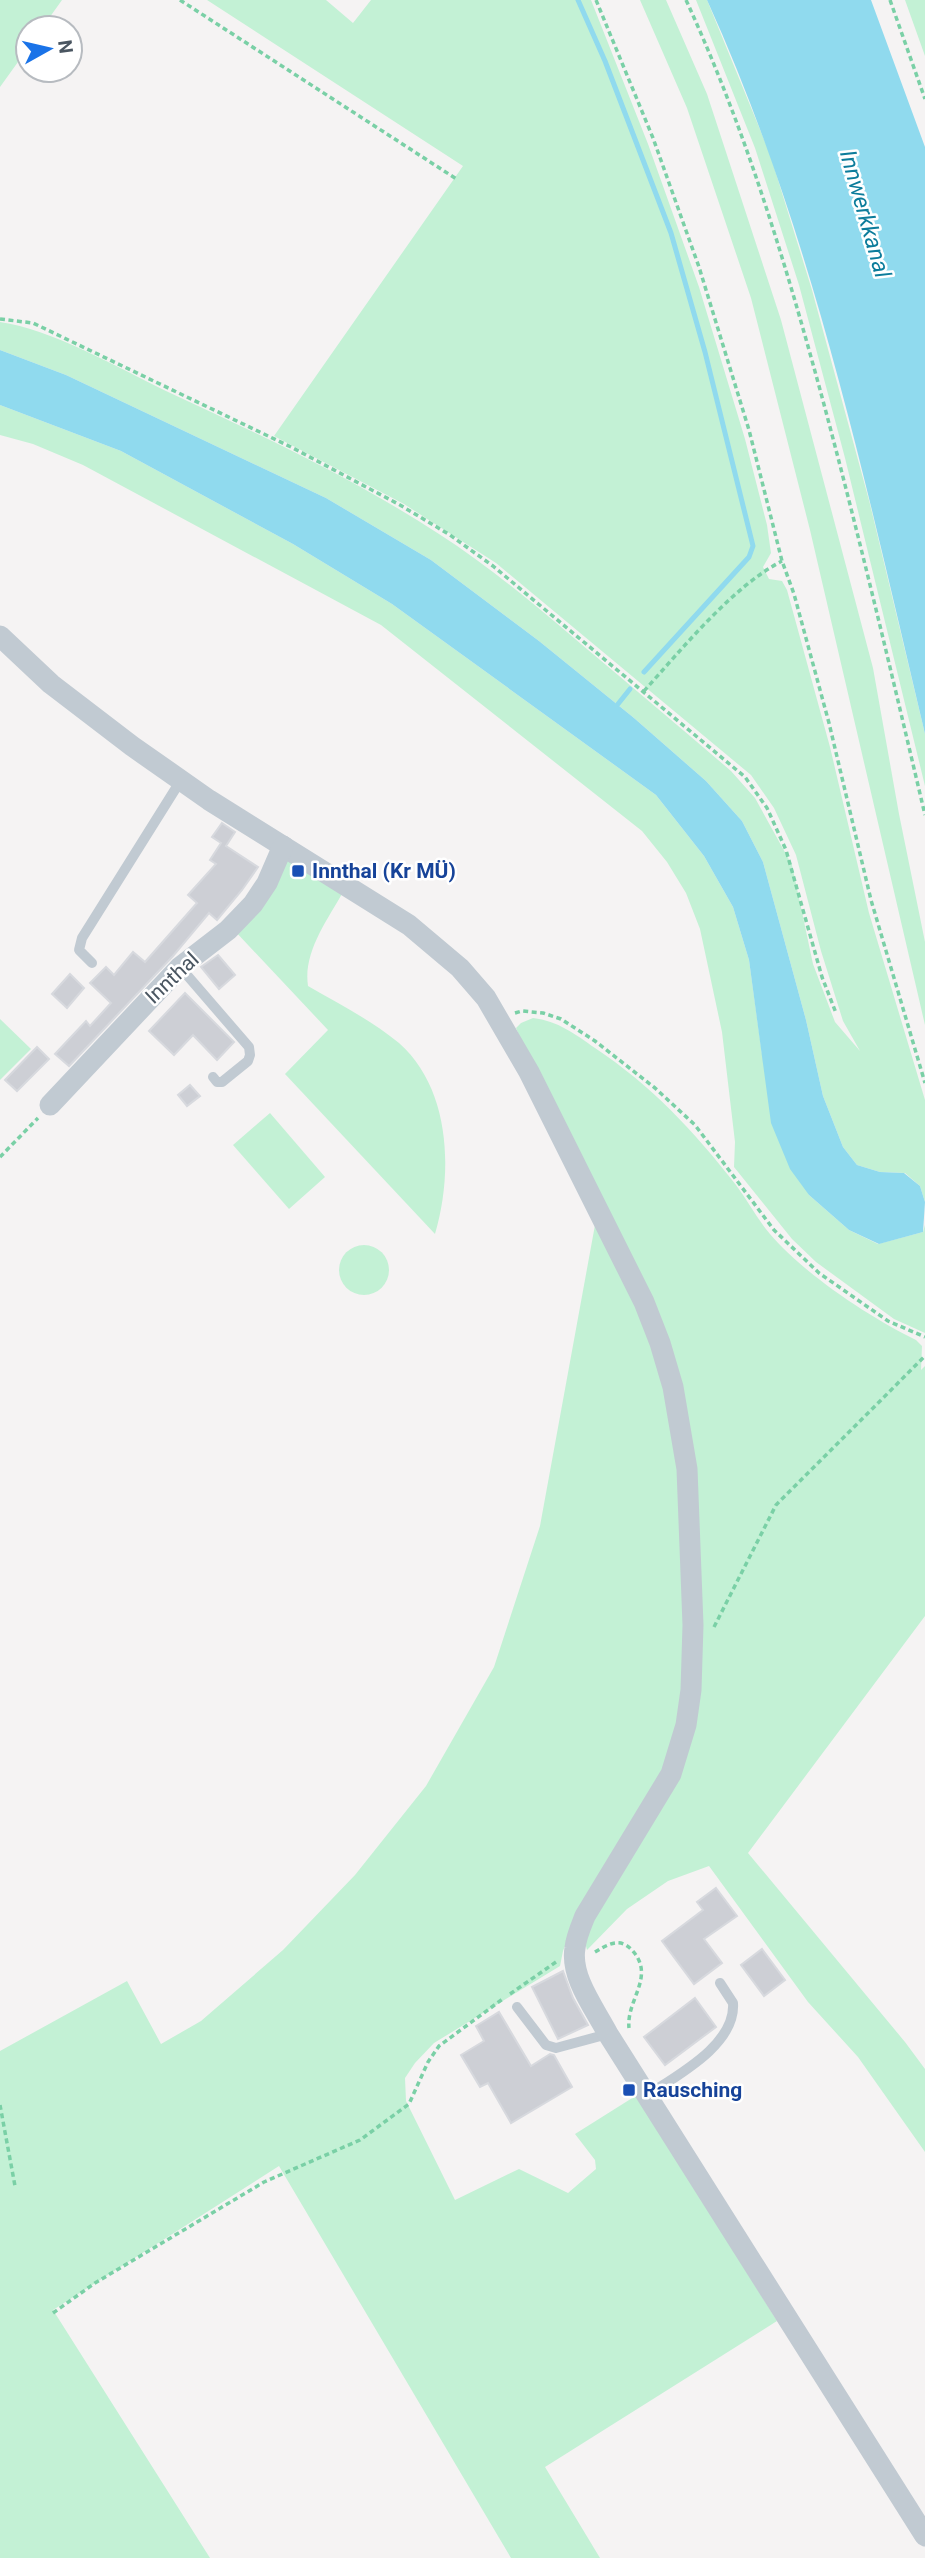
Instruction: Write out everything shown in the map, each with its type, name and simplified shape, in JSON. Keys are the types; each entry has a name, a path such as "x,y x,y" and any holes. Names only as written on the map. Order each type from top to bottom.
{"street":[{"path":"0,636 51,684 132,746 283,846 360,892 430,941 472,982 498,1019 529,1072 652,1321 673,1387 687,1469 693,1625 691,1690 686,1725 671,1774 585,1916 576,1942 574,1959 582,1984 618,2032 646,2096 925,2536"},
{"name":"Innthal","path":"50,1105 180,967 228,930 253,904 267,883 283,846"}],"lane":[{"path":"92,963 79,950 82,937 181,780"},
{"path":"180,967 248,1047 248,1061 222,1082 216,1082 214,1077"},
{"path":"646,2096 708,2053 730,2024 733,2003 720,1983"},
{"path":"516,2007 546,2045 556,2048 618,2032"}],"path":[{"path":"180,0 458,180"},
{"path":"596,0 653,138 699,267 749,430 782,561 794,594 829,723 871,900 925,1083"},
{"path":"686,0 752,160 794,296 852,509 925,815"},
{"path":"890,0 925,99"},
{"path":"0,318 33,323 102,355 291,447 400,505 450,535 493,566 644,691 745,777 767,808 786,850 822,977 836,1013"},
{"path":"644,691 732,598 782,561"},
{"path":"498,1019 522,1011 543,1013 561,1019 595,1041 655,1088 695,1125 774,1230 820,1273 888,1321 925,1337"},
{"path":"0,1157 50,1105"},
{"path":"710,1635 776,1505 925,1356"},
{"path":"53,2313 95,2283 264,2182 360,2140 409,2104 428,2062 439,2046 544,1968 564,1958 574,1959 621,1942 632,1950 640,1965 642,1979 628,2017 618,2032"},
{"path":"0,2105 15,2186"}],"green space":[{"path":"0,0 62,0 52,14 14,14 14,68 0,87"},
{"path":"207,0 326,0 353,23 371,0 591,0 648,144 699,287 745,439 767,525 771,553 763,567 769,579 782,581 787,590 830,747 869,913 925,1100 925,1202 920,1186 905,1173 880,1172 857,1165 843,1147 823,1096 806,1020 763,862 742,821 706,781 539,641 431,560 326,498 66,375 0,350 0,322 41,332 85,350 271,440 373,494 458,546 529,600 731,771 755,798 792,865 813,964 835,1022 860,1051 843,1021 796,855 774,808 751,775 496,563 404,504 274,436 463,166"},
{"path":"640,0 666,0 707,94 781,320 873,668 925,942 925,1025 810,530 751,298 687,108"},
{"path":"696,0 707,0 770,154 812,290 870,504 925,734 925,786 845,458 799,285 755,148"},
{"path":"905,0 925,0 925,56"},
{"path":"0,405 121,451 293,544 392,604 656,795 704,856 733,907 749,960 762,1054 809,1195 849,1230 878,1244 923,1232 925,1225 925,1333 894,1319 816,1262 792,1239 734,1167 735,1142 722,1032 700,929 686,893 667,862 642,831 381,625 83,465 33,444 0,435"},
{"path":"286,860 343,892 313,949 307,973 308,986 399,1043 416,1062 429,1084 438,1108 445,1159 441,1210 435,1234 285,1074 328,1030 234,930"},
{"path":"533,1018 558,1025 573,1033 654,1094 704,1146 736,1185 765,1228 784,1249 838,1293 922,1346 921,1370 925,1366 925,1616 748,1853 925,2069 925,2152 858,2057 808,2002 709,1866 668,1881 627,1909 587,1950 587,1934 694,1713 684,1403 516,1028"},
{"path":"0,1019 31,1049 0,1080"},
{"path":"270,1113 325,1177 289,1209 233,1145"},
{"path":"595,1225 624,1279 646,1331 665,1391 677,1457 683,1553 684,1696 663,1772 579,1910 560,1966 434,2043 405,2078 406,2101 455,2200 519,2169 568,2193 596,2169 595,2160 575,2134 637,2095 777,2321 545,2467 600,2558 511,2558 279,2166 53,2310 210,2558 0,2558 0,2051 127,1981 161,2044 201,2021 283,1950 355,1875 426,1786 494,1667 540,1526"},
{"path":"364,1245 382,1252 389,1270 382,1288 364,1295 346,1288 339,1270 346,1252"}],"water":[{"name":"Innwerkkanal","path":"707,0 871,0 925,147 925,734 858,454 807,269 744,88"},
{"path":"0,350 66,375 326,498 431,560 539,641 706,781 742,821 763,862 806,1020 823,1096 843,1147 857,1165 880,1172 904,1173 920,1186 925,1202 923,1232 879,1244 849,1230 809,1195 790,1169 771,1123 749,960 733,907 704,856 656,795 392,604 293,544 121,451 0,405"}],"building":[{"path":"222,823 235,832 226,846 258,867 217,920 209,913 173,956 69,1066 55,1054 86,1021 90,1026 111,1003 90,983 106,967 114,975 133,952 145,962 197,903 188,895 216,864 210,860 221,843 212,837"},
{"path":"218,955 235,975 219,989 201,967"},
{"path":"70,974 84,988 67,1008 52,994"},
{"path":"185,993 234,1042 217,1060 193,1035 174,1055 149,1031"},
{"path":"37,1047 49,1059 17,1091 5,1080"},
{"path":"190,1085 200,1096 187,1106 178,1095"},
{"path":"716,1888 737,1916 704,1939 722,1963 694,1984 662,1941 703,1910 697,1902"},
{"path":"762,1949 785,1980 764,1996 741,1965"},
{"path":"563,1971 573,1998 588,2025 558,2039 532,1987"},
{"path":"695,1998 716,2027 665,2065 644,2037"},
{"path":"499,2012 531,2066 550,2054 554,2055 572,2087 511,2123 488,2083 480,2087 461,2055 484,2041 476,2026"}],"waterway":[{"path":"578,0 605,61 671,233 705,352 753,546 749,557 644,672"},
{"path":"618,704 630,689"}],"place":[{"name":"Innthal (Kr MÜ)","path":"298,871"},
{"name":"Rausching","path":"629,2090"}]}
